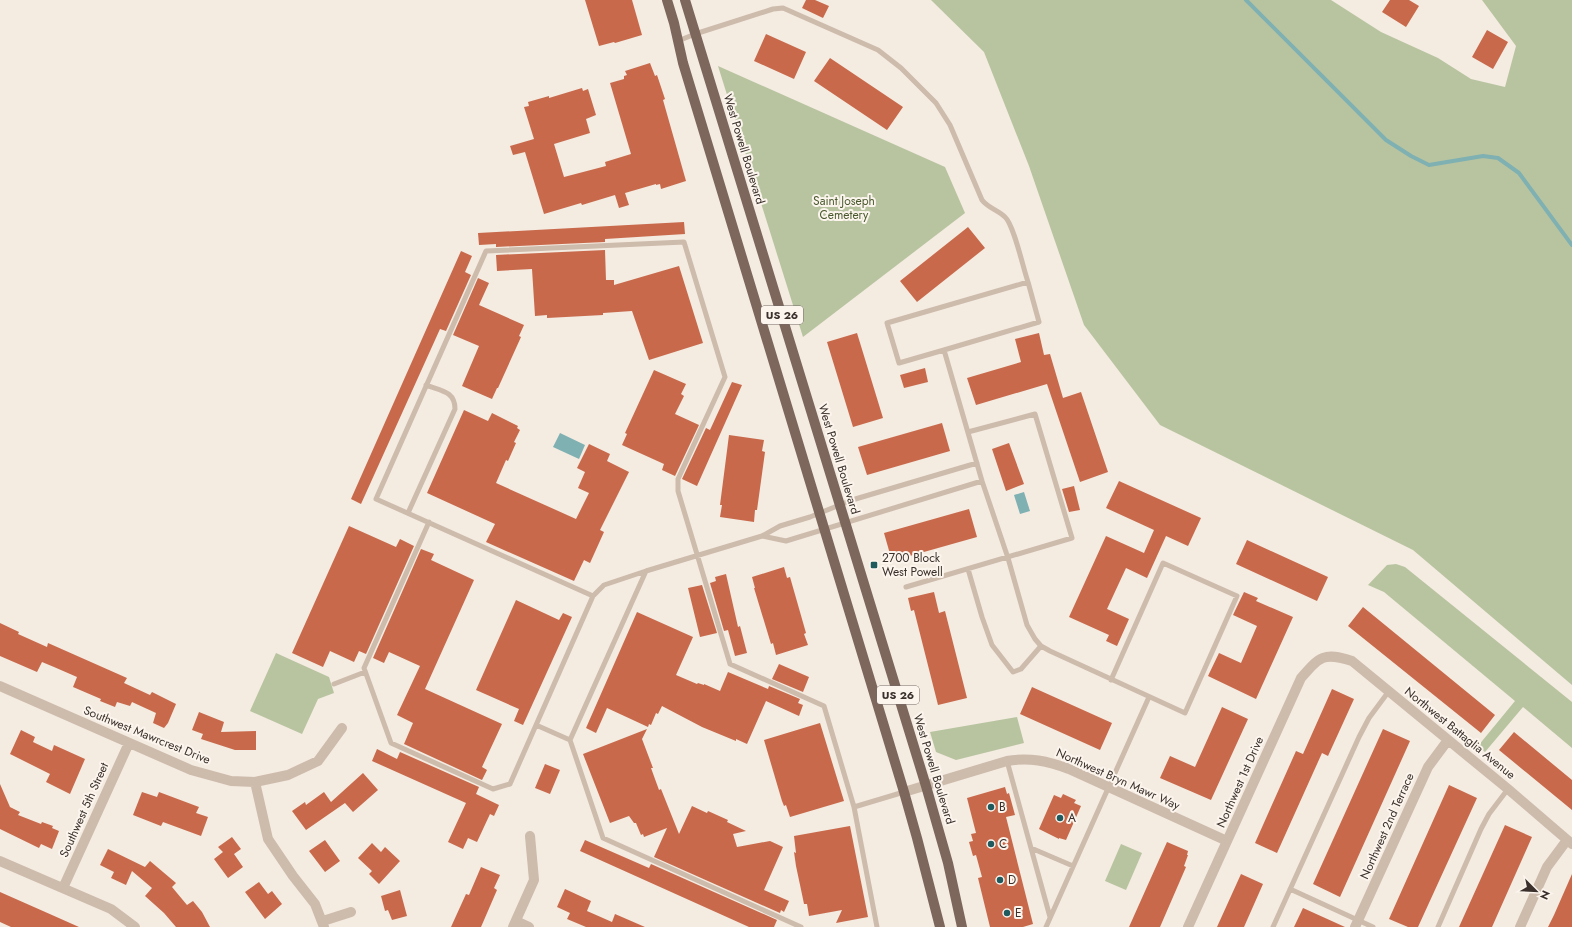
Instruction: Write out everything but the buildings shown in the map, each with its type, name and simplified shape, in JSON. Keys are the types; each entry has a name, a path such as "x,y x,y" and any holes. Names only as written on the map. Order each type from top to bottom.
{"main road":[{"name":"US 26","path":"667,0 686,70 904,792 940,927"},
{"name":"West Powell Boulevard","path":"685,0 926,786 948,863 962,927"}],"street":[{"name":"Northwest Battaglia Avenue","path":"1326,656 1338,657 1352,661 1570,842"},
{"name":"Northwest 1st Drive","path":"1188,927 1301,678 1311,666 1326,656"},
{"name":"Southwest Mawrcrest Drive","path":"0,686 191,770 231,781 255,782 288,775 318,761 342,728"},
{"name":"Northwest 2nd Terrace","path":"1357,924 1428,767 1448,740"},
{"name":"Southwest 5th Street","path":"63,888 129,743"},
{"name":"Northwest Bryn Mawr Way","path":"926,786 1008,761 1019,759 1051,762 1227,841"},
{"path":"255,782 268,838 292,876 315,904 324,924 351,912"},
{"path":"904,792 926,786"},
{"path":"529,927 515,924 534,880 530,836"},
{"path":"1520,927 1547,867 1570,842"},
{"path":"0,861 111,909 135,927"}],"lane":[{"path":"678,41 695,34 773,9 783,8 878,50 901,68 936,103 950,125 982,200 987,206 1005,217 1010,226 1028,282 1039,322 899,363 887,324 1028,282"},
{"path":"593,596 376,499 486,251 684,242 724,377 678,479 678,491 730,664 824,706 854,807 877,927"},
{"path":"944,350 982,481 1008,558 1027,624 1041,646 1111,680 1185,713 1237,596 1163,563 1111,680"},
{"path":"408,513 455,409 455,400 451,395 426,385"},
{"path":"906,587 1072,538 1035,414 968,432"},
{"path":"429,522 364,668 391,743 493,789 510,784 593,596 604,585 762,536 780,526 840,505 977,463"},
{"path":"762,536 786,540 982,481"},
{"path":"968,569 992,645 1013,672 1021,669 1041,646"},
{"path":"646,571 570,740 603,838 801,927"},
{"path":"334,684 365,672"},
{"path":"1273,927 1358,737 1369,718 1389,691"},
{"path":"1046,927 1149,697"},
{"path":"536,725 570,740"},
{"path":"1008,761 1050,917"},
{"path":"1438,927 1481,829 1489,814 1508,789"},
{"path":"854,807 904,792"},
{"path":"1031,848 1073,866"},
{"path":"1290,890 1357,924 1373,927"}],"green space":[{"path":"931,0 1331,0 1381,32 1438,58 1471,79 1505,87 1516,46 1482,0 1572,0 1572,685 1413,550 1160,425 1084,325 1029,166 984,52"},
{"name":"Saint Joseph Cemetery","path":"718,66 945,167 965,213 803,337"},
{"path":"1396,564 1405,567 1572,702 1572,748 1523,707 1485,752 1478,746 1515,701 1384,592 1368,585 1387,565"},
{"path":"276,653 329,677 334,693 318,699 302,734 250,711"},
{"path":"1017,717 1024,743 956,760 936,752 930,732"},
{"path":"1121,844 1142,853 1126,890 1105,881"}],"water":[{"path":"560,433 585,445 579,459 553,447"},
{"path":"1024,492 1030,511 1020,514 1014,495"}],"waterway":[{"path":"1246,0 1386,140 1411,156 1429,165 1483,156 1498,158 1519,173 1572,245"}],"place":[{"name":"2700 Block West Powell","path":"874,565"},
{"name":"B","path":"991,807"},
{"name":"A","path":"1060,818"},
{"name":"C","path":"991,844"},
{"name":"D","path":"1000,880"},
{"name":"E","path":"1007,913"}]}
